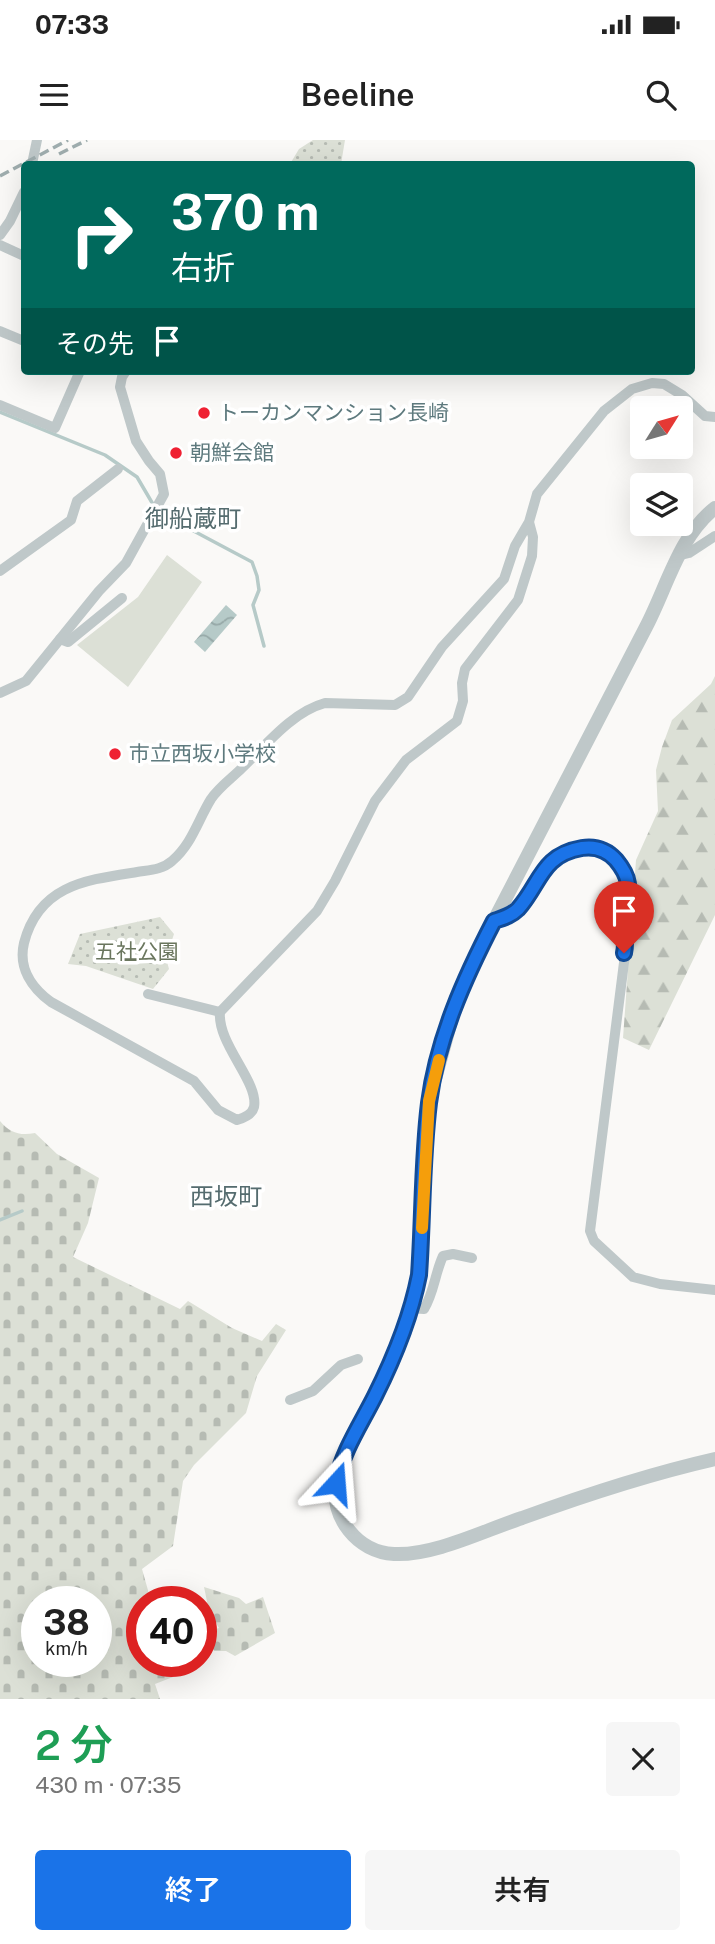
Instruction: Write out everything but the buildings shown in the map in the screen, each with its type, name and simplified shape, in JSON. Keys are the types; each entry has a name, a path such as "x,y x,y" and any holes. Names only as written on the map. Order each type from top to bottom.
{"street":[{"path":"33,161 37,140"},
{"path":"0,235 21,198"},
{"path":"0,245 21,255"},
{"path":"0,331 21,340"},
{"path":"0,405 55,428 78,375"},
{"path":"0,693 26,681 99,590 126,563 164,494 160,474 136,441 120,387 123,375"},
{"path":"529,522 533,537 532,556 518,600 465,669 461,684 463,701 457,721 406,760 375,801 317,911 220,1012 222,1031 254,1100 250,1113 237,1120 218,1111 194,1081 51,1002 36,991 24,971 22,956 34,919 51,897 69,886 89,880 159,868 172,862 190,842 217,792 300,715 324,703 395,705 408,697 442,647 504,579 515,546 529,522 537,494 604,411 632,389 652,383 664,384 682,395 705,416 715,417"},
{"path":"0,571 71,520 77,502 118,469"},
{"path":"715,508 692,531 647,625 470,967 454,1010 429,1101 419,1275 410,1308 380,1387 339,1465 335,1500 339,1514 359,1542 368,1548 395,1554 439,1547 641,1478 715,1459"},
{"path":"681,555 689,553 715,536"},
{"path":"60,639 68,642 122,598"},
{"path":"494,921 510,915 519,907 546,866 560,854 588,847 603,850 620,868 629,891 622,920 627,939 590,1231 594,1241 633,1277 660,1284 715,1290"},
{"path":"148,994 220,1012"},
{"path":"410,1308 424,1309 443,1256 453,1254 472,1258"},
{"path":"290,1400 313,1391 341,1365 358,1359"}],"green space":[{"path":"313,140 345,140 342,161 292,161 299,149"},
{"path":"167,555 202,582 128,687 77,645 138,597"},
{"path":"715,676 715,915 649,1050 623,1038 636,860 658,811 656,770 672,720 711,684"},
{"name":"五社公園","path":"160,917 174,934 166,958 169,969 153,989 86,966 68,964 80,934"},
{"path":"0,1121 16,1133 35,1133 57,1154 99,1178 88,1223 73,1257 180,1309 188,1301 232,1328 262,1341 276,1324 286,1330 257,1376 246,1413 194,1465 183,1481 173,1546 142,1569 147,1586 126,1586 126,1677 173,1677 155,1684 160,1699 0,1699"},
{"path":"217,1591 239,1598 246,1604 263,1597 275,1633 235,1656 226,1651 217,1651"}],"water":[{"path":"226,605 237,615 205,652 194,642"}],"waterway":[{"path":"0,412 105,455 137,477 154,506"},
{"path":"158,512 252,562 259,590 253,605 264,646"},
{"path":"0,1220 22,1211"}],"railway":[{"path":"28,161 68,140"},
{"path":"59,154 87,140"},
{"path":"0,176 21,165"}],"slow traffic":[{"path":"422,1228 429,1101 439,1060"}],"place":[{"name":"トーカンマンション長崎","path":"204,413"},
{"name":"朝鮮会館","path":"176,453"},
{"name":"市立西坂小学校","path":"115,754"}],"district":[{"name":"御船蔵町","path":"193,519"},
{"name":"西坂町","path":"226,1197"}],"route":[{"path":"336,1483 339,1465 380,1387 414,1298 419,1275 429,1101 454,1010 470,967 494,921 510,915 519,907 546,866 560,854 588,847 603,850 615,860 625,876 629,891 622,920 627,939 624,953"}]}
